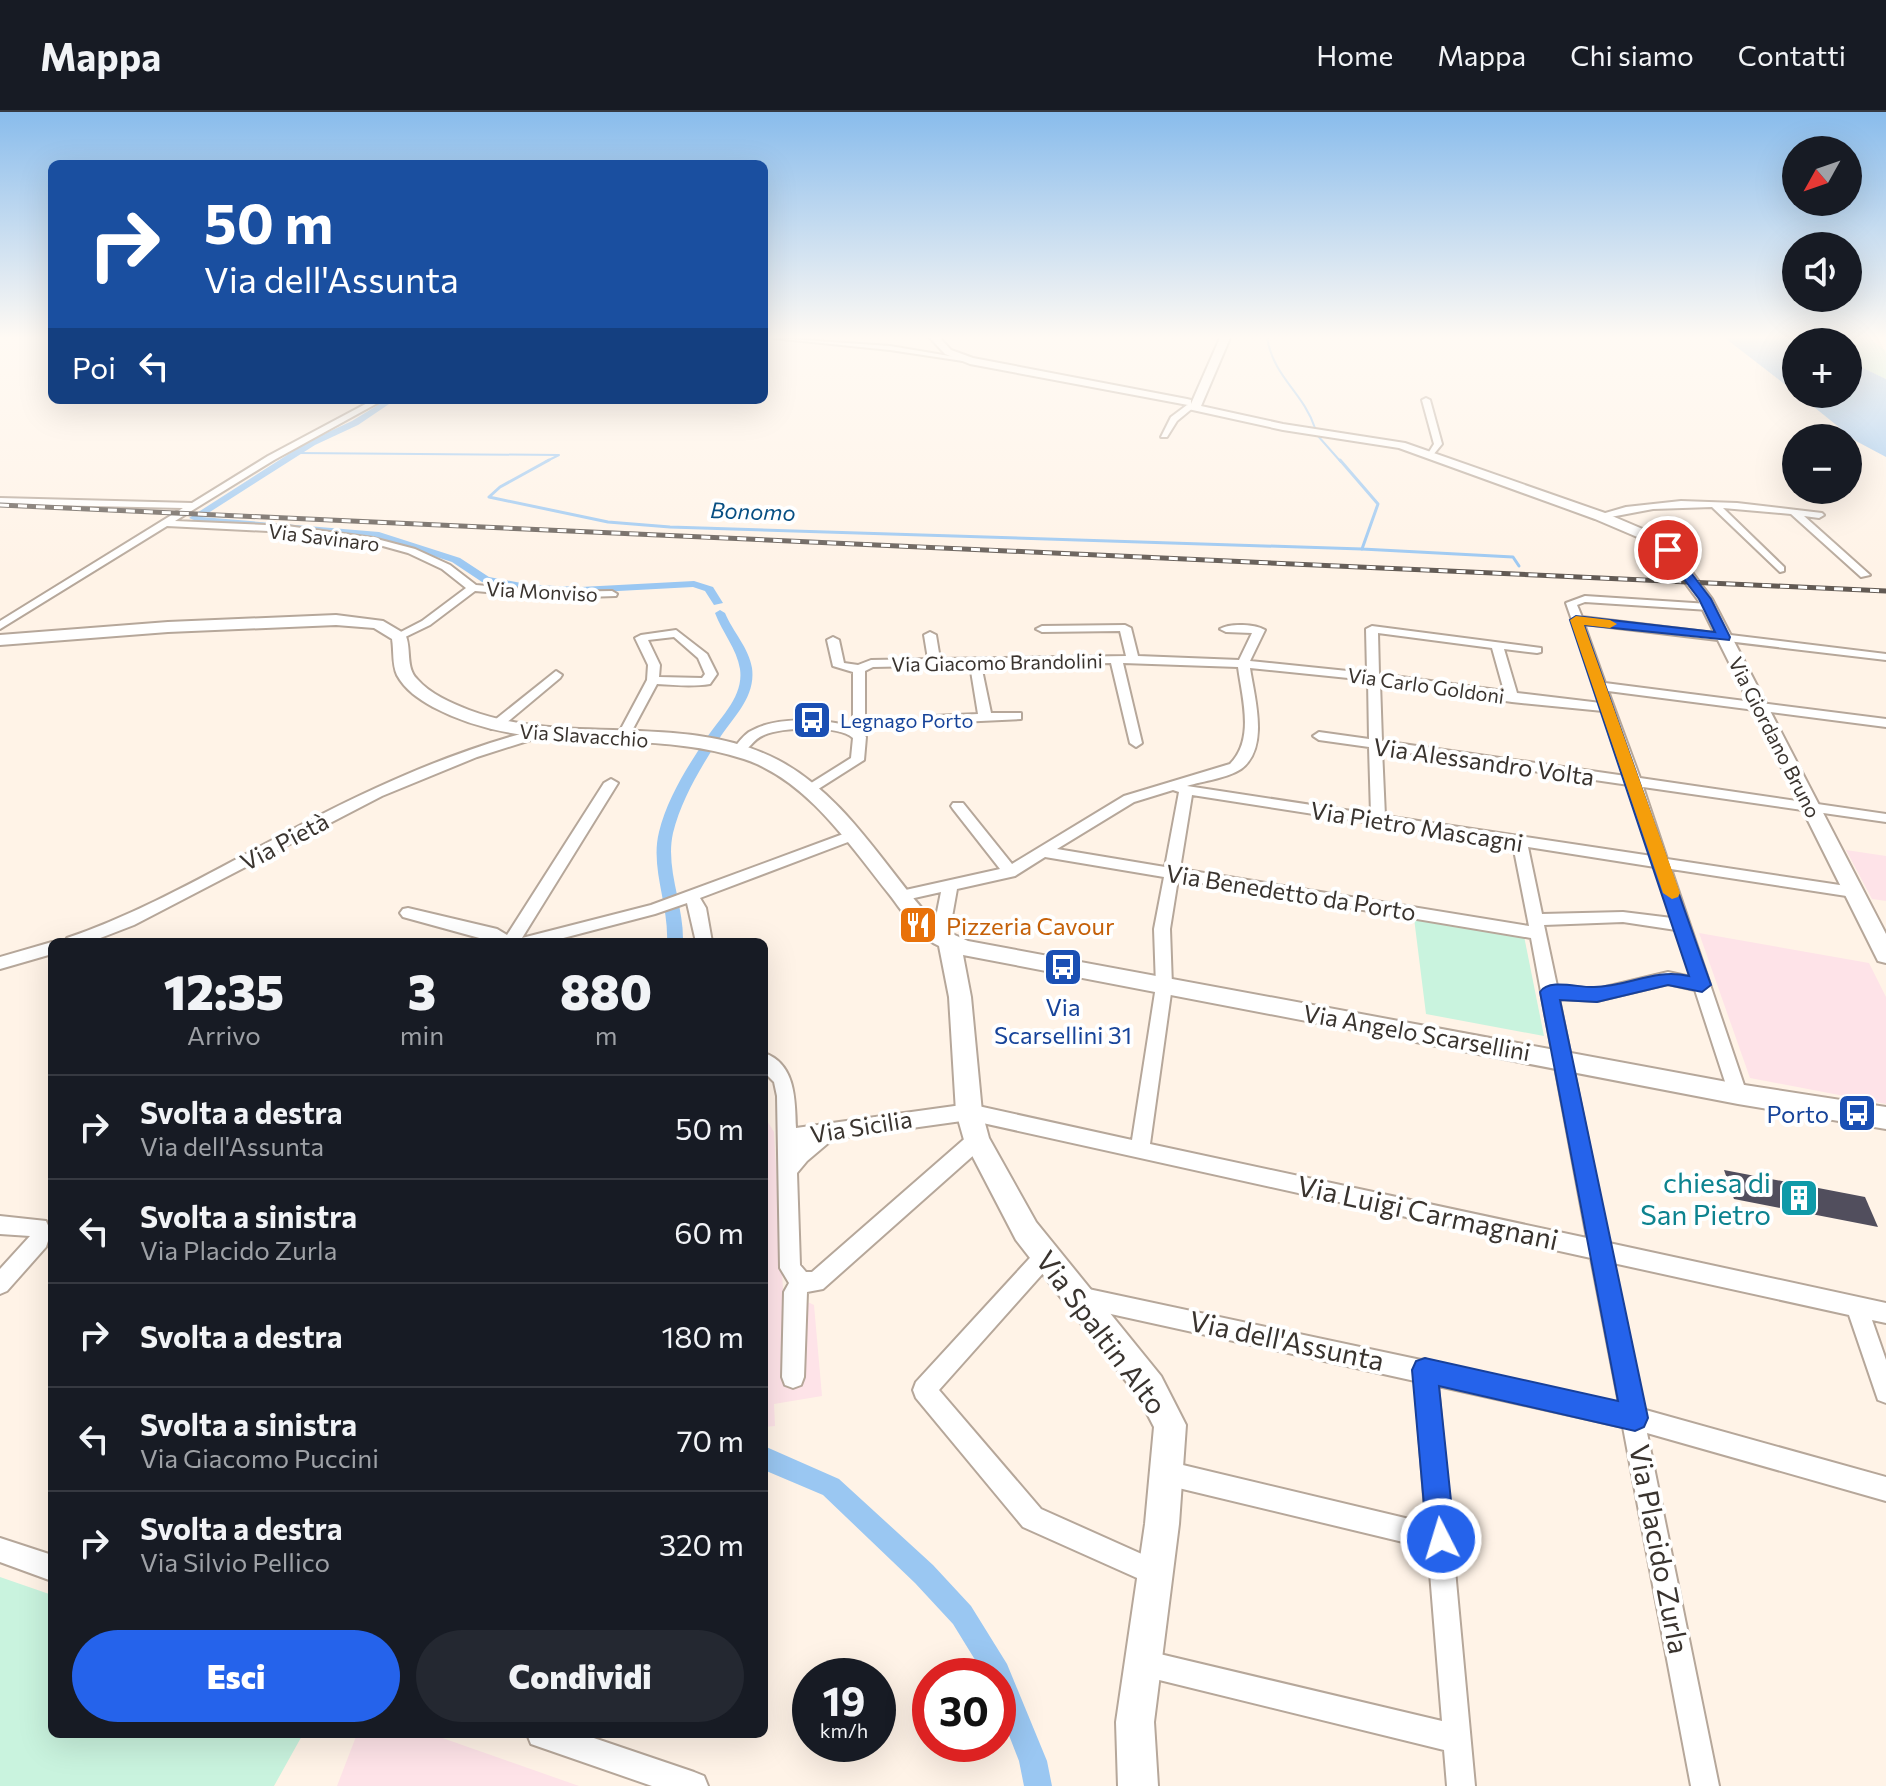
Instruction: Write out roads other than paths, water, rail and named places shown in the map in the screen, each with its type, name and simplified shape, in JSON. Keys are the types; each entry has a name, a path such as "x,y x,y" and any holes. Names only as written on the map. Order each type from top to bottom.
{"street":[{"path":"0,626 271,458 349,416"},
{"path":"1164,435 1182,416"},
{"name":"Via Giordano Bruno","path":"1238,416 1283,427 1365,438 1415,449 1600,516 1647,536 1668,550 1709,607 1886,955"},
{"path":"1430,416 1438,444 1433,452"},
{"path":"0,501 197,506"},
{"path":"1715,505 1780,569"},
{"path":"1600,516 1630,509 1715,505 1819,515"},
{"path":"1793,511 1865,575"},
{"name":"Via Savinaro","path":"169,524 292,532 383,543 433,559 460,574 473,588"},
{"path":"0,640 153,628 336,620 378,624 399,637 426,623 473,588"},
{"name":"Via Monviso","path":"473,588 555,595 612,594"},
{"path":"1709,607 1580,599 1571,603 1635,783 1738,1094"},
{"path":"1576,620 1886,657"},
{"path":"1042,629 1125,628 1133,659"},
{"path":"901,896 1010,872 1129,799 1180,788 1235,767 1249,752 1243,663 1259,630 1226,629"},
{"path":"1378,820 1372,629 1537,650"},
{"path":"621,740 653,680 654,665 641,638 676,633 692,644 711,674 706,681 693,683 653,680"},
{"path":"930,635 935,663"},
{"name":"Via Slavacchio","path":"399,637 404,673 412,685 498,733 696,743 730,749 775,766 807,790 942,939"},
{"path":"833,640 839,666 859,669"},
{"path":"1497,646 1512,698"},
{"path":"1116,659 1136,743"},
{"name":"Via Giacomo Brandolini","path":"807,790 857,760 860,737 853,731 859,722 859,669 871,664 1116,659 1243,663"},
{"path":"975,662 985,717"},
{"name":"Via Carlo Goldoni","path":"1243,663 1608,708"},
{"name":"Via Pietà","path":"83,938 176,899 342,810 498,733 556,675"},
{"path":"1600,686 1886,723"},
{"path":"938,719 1017,716"},
{"path":"730,749 770,728 832,726 853,731"},
{"name":"Via Alessandro Volta","path":"1319,736 1886,818"},
{"path":"514,938 611,783"},
{"path":"1140,1150 1164,986 1162,929 1173,872 1180,788"},
{"name":"Via Pietro Mascagni","path":"1180,788 1853,892"},
{"path":"958,806 1010,872"},
{"path":"542,938 655,909 851,836"},
{"name":"Via Placido Zurla","path":"1520,842 1705,1786"},
{"name":"Via Benedetto da Porto","path":"1044,852 1536,926 1623,917 1683,925"},
{"path":"942,939 950,887"},
{"path":"686,896 698,908 703,938"},
{"path":"408,913 500,938"},
{"name":"Via Angelo Scarsellini","path":"942,939 975,951 1738,1094 1886,1118"},
{"name":"Via Spaltin Alto","path":"942,939 960,997 973,1126 1026,1231 1150,1387 1170,1425 1155,1573 1135,1722 1138,1786"},
{"path":"0,963 48,949"},
{"path":"1549,992 1597,995 1668,978 1702,985"},
{"name":"Via Sicilia","path":"768,1064 782,1079 787,1135 973,1126"},
{"path":"801,1282 816,1282 973,1126"},
{"name":"Via Luigi Carmagnani","path":"973,1126 1140,1150 1886,1313"},
{"path":"787,1172 800,1155 829,1131"},
{"path":"787,1135 790,1268 801,1282"},
{"path":"0,1225 39,1227 41,1232 39,1240 0,1284"},
{"path":"1046,1255 924,1390 1032,1518 1155,1573"},
{"path":"793,1377 795,1292 801,1282"},
{"name":"Via dell'Assunta","path":"1079,1297 1635,1418 1886,1489"},
{"path":"1857,1307 1886,1392"},
{"path":"1425,1370 1461,1786"},
{"path":"1166,1473 1441,1539"},
{"path":"0,1550 48,1567"},
{"path":"1143,1663 1457,1739"},
{"path":"553,1738 694,1786"}],"water":[{"path":"1825,416 1886,416 1886,457 1862,444 1862,424 1835,424"}],"waterway":[{"path":"366,416 312,443 194,518 206,522 379,535 456,560 486,580 532,588 581,590 694,584 709,589 718,603"},
{"path":"1310,416 1315,428"},
{"path":"1318,436 1341,462"},
{"name":"Bonomo","path":"297,453 559,455 549,460"},
{"name":"Bonomo","path":"545,462 549,460"},
{"name":"Bonomo","path":"549,460 500,487 489,497 608,522 670,527 1362,549"},
{"path":"1340,460 1378,504 1362,549"},
{"path":"1362,549 1513,557 1519,566"},
{"path":"675,938 664,860 666,833 686,784 741,698 746,679 742,654 720,613"},
{"path":"768,1460 831,1487 924,1574 962,1615 998,1673 1033,1761 1038,1786"}],"railway":[{"path":"0,505 1886,591"}],"place":[{"name":"Legnago Porto","path":"812,720"},
{"name":"Pizzeria Cavour","path":"918,925"},
{"name":"Via Scarsellini 31","path":"1063,967"},
{"name":"Porto","path":"1857,1113"},
{"name":"chiesa di San Pietro","path":"1799,1198"}]}
